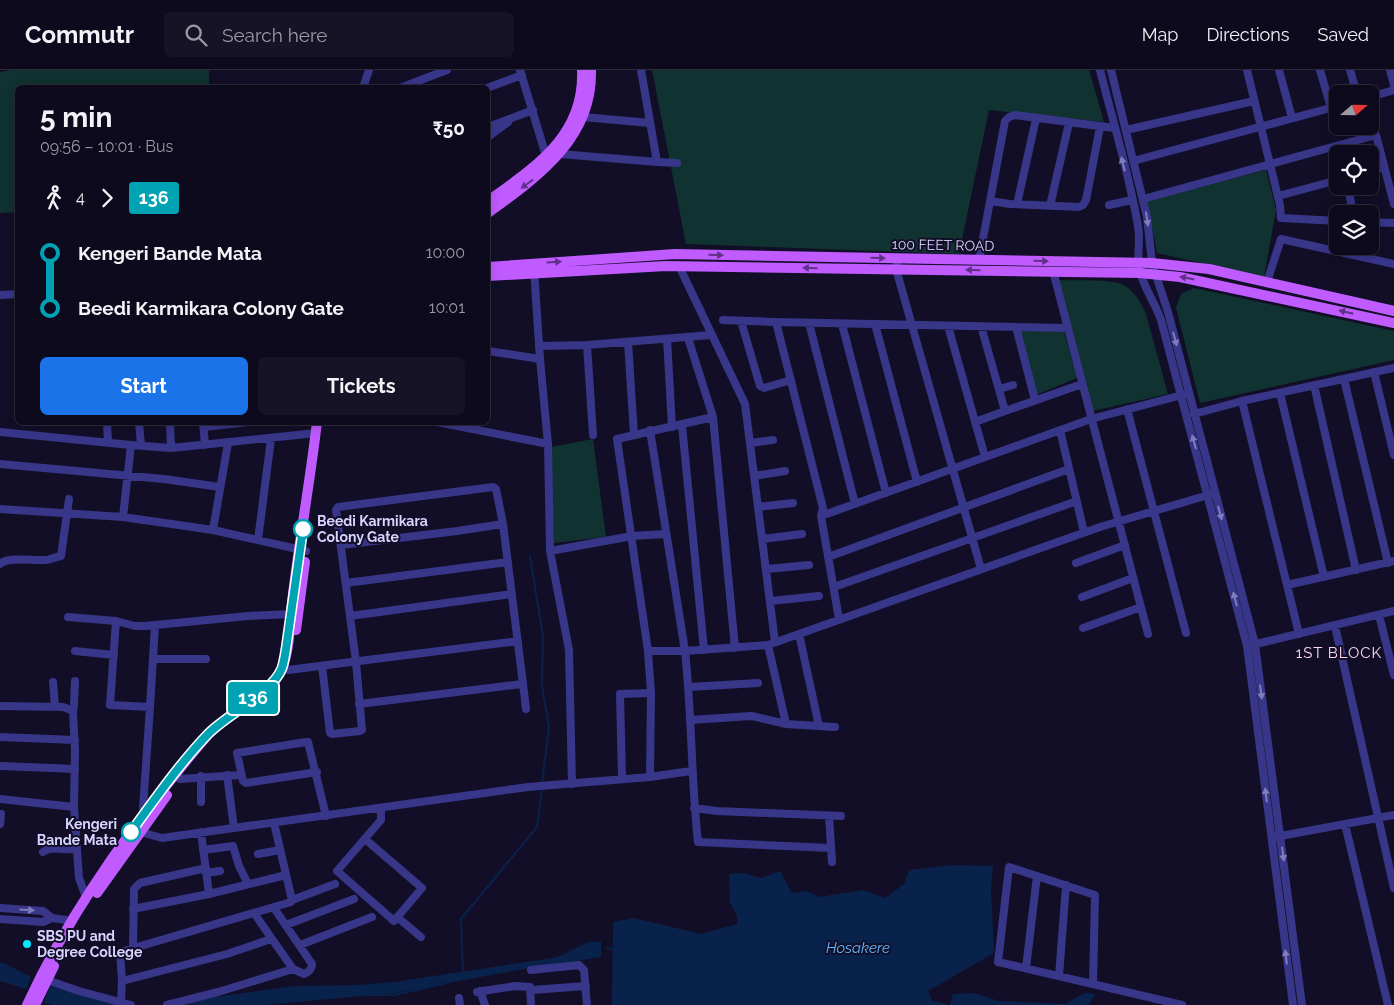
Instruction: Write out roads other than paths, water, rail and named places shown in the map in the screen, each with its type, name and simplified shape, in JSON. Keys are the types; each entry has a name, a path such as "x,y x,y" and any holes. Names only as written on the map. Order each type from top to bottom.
{"main road":[{"path":"490,200 552,156 579,105 583,83 582,70"},
{"path":"490,212 536,178 583,117 592,82 591,70"},
{"name":"100 FEET ROAD","path":"490,276 534,268 675,254 979,260 1139,268 1156,275 1180,277 1252,291 1394,323"},
{"name":"100 FEET ROAD","path":"490,267 679,266 1053,271 1139,268 1152,263 1209,269 1394,311"},
{"path":"32,1003 86,897 145,813 209,734 274,681 282,669 323,425"},
{"path":"44,980 93,899 180,779 216,735 237,717 263,700 282,681 288,670 300,607 303,550 317,428"}],"street":[{"path":"364,85 370,70"},
{"path":"408,85 447,70"},
{"path":"641,70 657,162"},
{"path":"1100,70 1140,238 1139,268 1161,320 1185,394 1194,414 1212,494"},
{"path":"1111,70 1147,217 1152,263 1251,645 1280,836 1302,1005"},
{"path":"1247,70 1278,196 1281,218 1329,221"},
{"path":"1279,70 1292,118"},
{"path":"1320,70 1329,94"},
{"path":"1350,70 1354,85"},
{"path":"1390,70 1394,85"},
{"path":"490,87 521,72 533,110 552,156 676,163"},
{"path":"1379,94 1394,90"},
{"path":"1126,130 1254,101"},
{"path":"1133,161 1329,108"},
{"path":"490,126 533,110"},
{"path":"490,136 516,116"},
{"path":"979,260 1005,121 1012,116 1115,128"},
{"path":"583,117 650,123"},
{"path":"1017,204 1036,118"},
{"path":"1050,206 1069,123"},
{"path":"990,201 1050,206 1079,207 1083,205 1086,200 1100,127"},
{"path":"1143,199 1376,135 1394,204"},
{"path":"1379,168 1384,167"},
{"path":"1278,196 1329,182"},
{"path":"1108,205 1132,200"},
{"path":"1379,222 1394,223"},
{"path":"1266,282 1282,239 1394,264"},
{"path":"898,258 896,269 981,569"},
{"path":"679,266 745,404 771,601 772,644 786,724"},
{"path":"534,268 548,444 550,551 569,650 572,784"},
{"path":"1053,271 1148,634"},
{"path":"0,295 15,294"},
{"path":"723,320 1068,328"},
{"path":"741,321 760,386 764,388 791,380"},
{"path":"776,322 823,508 821,516 840,619"},
{"path":"809,323 855,504"},
{"path":"842,324 886,493"},
{"path":"875,324 917,482"},
{"path":"948,326 985,457"},
{"path":"981,326 1005,411"},
{"path":"1016,327 1035,400"},
{"path":"540,346 587,345 712,335"},
{"path":"688,338 713,417 736,648"},
{"path":"666,339 672,427"},
{"path":"628,342 634,435"},
{"path":"587,345 593,435"},
{"path":"490,351 540,359"},
{"path":"1194,414 1242,401 1394,368"},
{"path":"1374,372 1394,455"},
{"path":"1287,585 1391,562 1344,379"},
{"path":"975,422 1082,384"},
{"path":"999,389 1013,385"},
{"path":"1314,385 1356,570"},
{"path":"1280,393 1324,577"},
{"path":"821,516 1092,419 1185,394"},
{"path":"1242,401 1300,634"},
{"path":"1127,409 1186,633"},
{"path":"650,777 651,693 648,651 617,439 713,417"},
{"path":"107,425 108,443"},
{"path":"139,425 141,445"},
{"path":"170,425 171,448"},
{"path":"204,425 205,445"},
{"path":"452,425 548,444"},
{"path":"682,425 704,650"},
{"path":"0,432 171,448 271,439 317,428"},
{"path":"650,430 685,651 689,687 691,771 698,842 831,848"},
{"path":"1060,430 1084,532"},
{"path":"258,540 271,439"},
{"path":"750,443 773,440"},
{"path":"213,530 228,443"},
{"path":"123,517 131,444"},
{"path":"0,464 164,479 220,487"},
{"path":"828,557 1069,469"},
{"path":"754,476 785,472"},
{"path":"322,666 330,733 360,732 362,730 356,662 336,510 338,507 493,487 496,489 503,524 526,709"},
{"path":"648,651 704,650 772,644 1084,532 1212,494"},
{"path":"0,564 3,561 46,560 60,556 69,499"},
{"path":"834,587 1077,501"},
{"path":"758,507 794,503"},
{"path":"0,509 123,517 213,530 303,550"},
{"path":"341,545 457,532 503,524"},
{"path":"550,551 632,536 666,534"},
{"path":"762,539 802,534"},
{"path":"1076,562 1125,545"},
{"path":"346,583 508,562"},
{"path":"767,570 809,565"},
{"path":"1082,597 1133,578"},
{"path":"350,616 512,594"},
{"path":"771,601 819,596"},
{"path":"1083,628 1141,607"},
{"path":"1251,645 1394,611"},
{"path":"68,617 116,621 135,626 155,626 248,616 292,614"},
{"path":"1380,615 1394,675"},
{"path":"116,621 110,705 150,707"},
{"path":"145,813 143,808 155,626"},
{"path":"1335,626 1394,883"},
{"path":"799,634 819,726"},
{"path":"288,670 518,641"},
{"path":"1251,645 1271,838 1293,1005"},
{"path":"75,652 114,655"},
{"path":"153,659 206,659"},
{"path":"75,681 72,712 75,769 74,807 80,878 86,897"},
{"path":"54,682 55,707"},
{"path":"689,687 758,683"},
{"path":"359,704 524,684"},
{"path":"622,779 620,694 651,693"},
{"path":"0,706 68,708 72,712"},
{"path":"690,720 752,716 786,724 835,727"},
{"path":"0,737 74,740"},
{"path":"317,772 246,783 243,781 236,755 239,752 306,742 310,745 317,772 326,816"},
{"path":"0,766 75,769"},
{"path":"140,832 162,838 528,787 650,777 691,771"},
{"path":"227,775 234,828"},
{"path":"180,779 201,776 241,775"},
{"path":"201,776 202,802"},
{"path":"0,799 74,807"},
{"path":"365,839 422,888 394,921 337,871 381,820 381,808"},
{"path":"694,808 717,811 841,816"},
{"path":"0,824 1,814"},
{"path":"1271,838 1394,815"},
{"path":"829,816 832,862"},
{"path":"274,823 292,900"},
{"path":"1345,824 1388,1005"},
{"path":"201,832 209,894"},
{"path":"203,850 233,846 239,866 248,884"},
{"path":"43,852 48,849 57,848 66,851 77,850"},
{"path":"258,854 280,850"},
{"path":"1093,984 1095,894 1009,867 998,962 1182,1005"},
{"path":"133,948 134,888 140,883 206,870 220,871"},
{"path":"133,910 286,875"},
{"path":"1026,968 1037,876"},
{"path":"121,1002 120,952 274,908 335,884"},
{"path":"1059,976 1066,885"},
{"path":"286,925 354,899"},
{"path":"0,908 43,911 52,918 73,921"},
{"path":"254,913 293,969 300,974 308,973 312,967 311,960 274,908"},
{"path":"300,945 372,917"},
{"path":"397,917 421,937"},
{"path":"0,919 43,922 52,918"},
{"path":"122,981 228,954 271,939"},
{"path":"531,970 579,965 584,970 587,1005"},
{"path":"167,1005 218,992 293,969"},
{"path":"44,980 131,1005"},
{"path":"484,1005 478,992 515,986 530,987 531,1005"},
{"path":"532,990 586,986"}],"water":[{"name":"Hosakere","path":"952,865 993,866 991,888 994,953 928,991 932,1000 948,1005 612,1005 613,922 634,918 701,934 737,924 737,916 730,902 729,874 743,873 761,878 780,871 792,893 807,891 819,897 864,890 885,898 904,884 909,870"},
{"path":"601,941 601,957 395,993 265,1005 176,1005 215,997 294,986 394,982 558,957 586,943"},
{"path":"0,963 4,963 31,977 26,989 0,981"},
{"path":"50,986 120,1005 54,1005 44,1003"},
{"path":"974,993 999,1001 1065,1004 1085,993 1096,994 1088,1005 950,1005 953,994"}],"waterway":[{"path":"530,556 543,636 542,686 549,727 542,784"},
{"path":"463,974 461,919 537,827 542,789"},
{"path":"607,948 615,950"},
{"path":"369,995 394,995 443,984"}],"place":[{"name":"Beedi Karmikara Colony Gate","path":"303,529"},
{"name":"Kengeri Bande Mata","path":"131,832"},
{"name":"SBS PU and Degree College","path":"27,944"}],"district":[{"name":"1ST BLOCK","path":"1339,653"}]}
